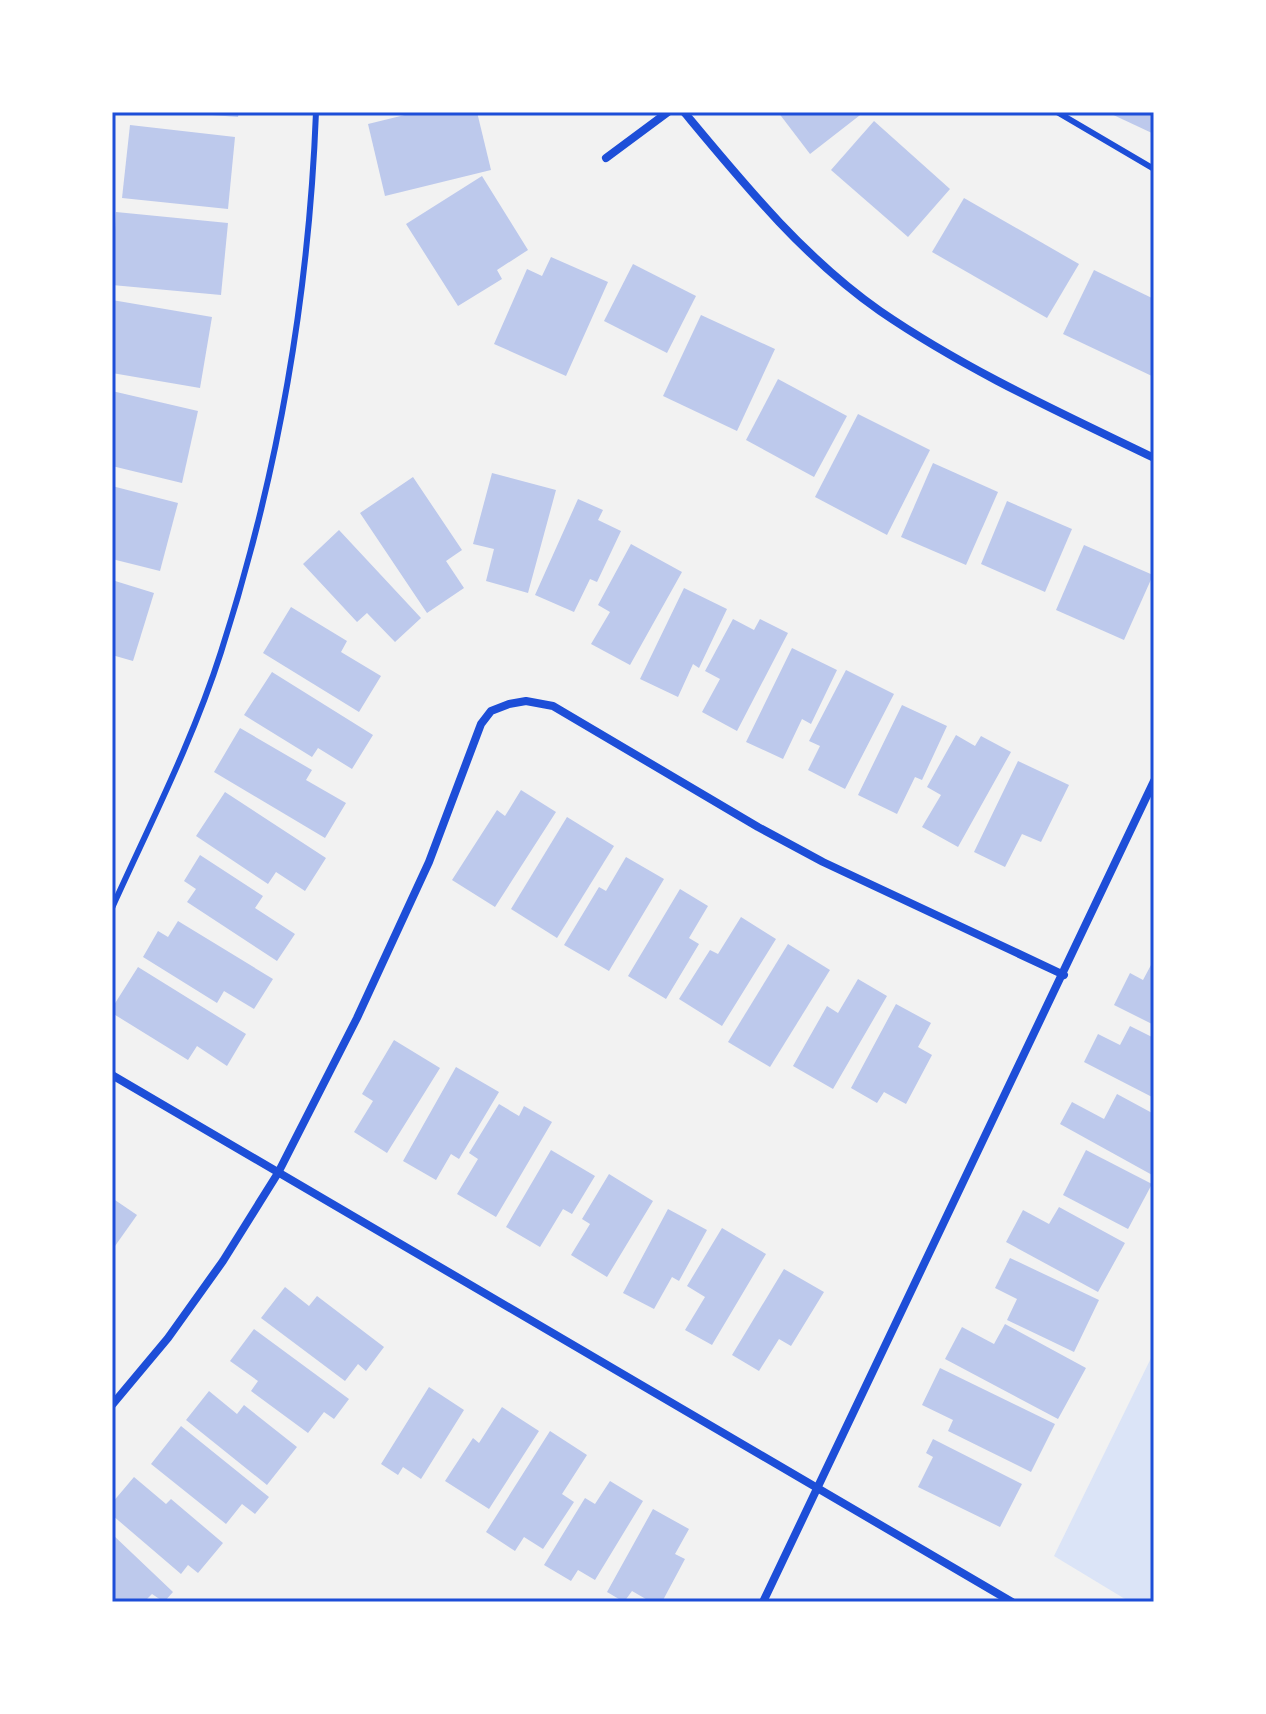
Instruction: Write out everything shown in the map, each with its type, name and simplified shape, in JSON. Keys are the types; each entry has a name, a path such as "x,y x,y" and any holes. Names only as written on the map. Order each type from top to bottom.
{"street":[{"path":"606,158 668,112"},
{"path":"684,112 768,210 817,258 879,310 1007,387 1154,458"},
{"path":"112,1405 168,1338 223,1261 278,1173 357,1018 429,862 473,739 491,711 526,701 553,706 823,862 1064,975"},
{"path":"763,1602 1154,781"},
{"path":"112,1075 1012,1602"}],"lane":[{"path":"112,908 185,748 220,654 260,519 285,395 306,253 316,112"},
{"path":"1057,112 1154,169"}],"shaded area":[{"path":"1154,1352 1154,1602 1130,1602 1054,1556"}],"building":[{"path":"200,112 239,112 238,117"},
{"path":"417,112 477,112 491,170 385,196 368,124"},
{"path":"778,112 864,112 810,154"},
{"path":"1107,112 1154,112 1154,134"},
{"path":"874,121 950,189 908,237 831,170"},
{"path":"130,125 235,137 228,209 122,198"},
{"path":"482,176 528,250 497,270 502,279 458,306 406,224"},
{"path":"964,198 1079,264 1047,318 932,252"},
{"path":"116,212 228,223 221,295 112,285"},
{"path":"551,257 608,282 566,376 494,344 527,269 542,276"},
{"path":"633,264 696,296 667,353 604,321"},
{"path":"1094,270 1154,299 1154,377 1063,334"},
{"path":"112,300 212,317 200,388 112,373"},
{"path":"701,315 775,349 737,431 663,396"},
{"path":"778,379 847,416 814,477 746,440"},
{"path":"112,391 198,411 182,483 112,466"},
{"path":"858,414 930,450 887,535 815,497"},
{"path":"933,463 998,492 966,565 901,537"},
{"path":"492,473 556,490 528,593 486,581 494,549 473,544"},
{"path":"413,477 462,550 446,561 464,588 427,613 360,513"},
{"path":"112,486 178,503 160,571 112,559"},
{"path":"578,499 603,510 598,520 621,531 597,582 590,579 574,612 535,595"},
{"path":"1007,501 1072,529 1045,592 981,564"},
{"path":"339,530 421,618 395,642 367,613 357,622 303,564"},
{"path":"631,544 682,572 630,665 591,644 610,612 598,605"},
{"path":"1084,545 1153,575 1124,640 1056,610"},
{"path":"112,580 154,593 133,661 112,655"},
{"path":"684,588 727,609 699,668 693,664 678,697 640,679"},
{"path":"291,607 347,641 341,652 381,676 359,712 263,653"},
{"path":"733,619 754,630 760,619 788,633 737,731 702,712 720,679 705,671"},
{"path":"792,648 837,670 811,724 802,719 783,759 746,742"},
{"path":"846,670 894,694 845,789 808,770 820,746 809,741"},
{"path":"272,672 373,735 352,769 318,748 312,757 244,715"},
{"path":"902,705 947,726 922,780 915,777 897,814 858,795"},
{"path":"240,728 312,770 306,780 346,803 325,838 214,772"},
{"path":"956,735 975,746 981,736 1011,752 958,847 922,827 941,795 927,787"},
{"path":"1018,761 1069,785 1041,842 1022,834 1005,867 974,852"},
{"path":"521,790 556,812 495,907 452,880 497,810 505,816"},
{"path":"225,792 326,858 305,891 276,872 268,884 196,836"},
{"path":"567,817 614,846 557,938 511,909"},
{"path":"200,855 263,896 255,908 295,934 277,961 187,902 196,889 184,881"},
{"path":"626,857 664,879 609,971 564,945 599,887 606,891"},
{"path":"680,889 708,906 689,938 699,944 666,999 628,976"},
{"path":"741,917 776,939 722,1026 679,999 710,950 718,954"},
{"path":"178,921 273,979 254,1009 224,991 217,1003 143,957 158,931 168,937"},
{"path":"788,944 830,970 770,1067 728,1042"},
{"path":"1151,965 1154,967 1154,1025 1114,1005 1130,973 1143,980"},
{"path":"138,967 246,1034 227,1066 197,1046 188,1060 112,1013 112,1008"},
{"path":"858,979 887,996 833,1089 793,1066 827,1006 838,1013"},
{"path":"896,1004 931,1023 918,1047 932,1055 906,1104 884,1092 877,1103 851,1088"},
{"path":"1130,1026 1154,1038 1154,1098 1084,1062 1098,1034 1120,1045"},
{"path":"394,1040 440,1068 387,1153 354,1132 373,1101 362,1094"},
{"path":"456,1067 499,1092 459,1159 451,1154 436,1180 403,1161"},
{"path":"1117,1094 1154,1114 1154,1176 1060,1124 1072,1102 1104,1119"},
{"path":"499,1104 519,1116 524,1106 552,1122 496,1217 457,1194 478,1159 469,1153"},
{"path":"551,1150 595,1176 572,1214 563,1209 540,1247 506,1227"},
{"path":"1086,1150 1152,1184 1128,1229 1063,1195"},
{"path":"609,1174 653,1201 607,1277 571,1255 590,1224 582,1219"},
{"path":"112,1198 137,1215 115,1246 112,1244"},
{"path":"1059,1207 1125,1243 1098,1292 1006,1242 1023,1210 1049,1224"},
{"path":"668,1209 707,1230 679,1281 672,1277 654,1309 623,1293"},
{"path":"722,1228 766,1254 712,1345 685,1330 705,1297 687,1286"},
{"path":"1010,1258 1099,1300 1074,1352 1007,1320 1017,1299 995,1288"},
{"path":"784,1269 824,1292 791,1346 779,1339 759,1371 732,1355"},
{"path":"285,1287 309,1306 317,1296 384,1347 366,1371 358,1364 345,1381 261,1318"},
{"path":"1005,1324 1086,1368 1058,1419 945,1359 962,1327 994,1344"},
{"path":"254,1329 349,1399 334,1419 324,1412 308,1433 251,1391 258,1381 230,1361"},
{"path":"940,1368 1055,1424 1031,1472 948,1431 953,1420 922,1405"},
{"path":"429,1387 464,1410 421,1479 403,1467 398,1475 381,1464"},
{"path":"209,1391 237,1414 244,1405 297,1447 267,1485 186,1420"},
{"path":"502,1407 539,1431 489,1509 445,1481 473,1438 479,1443"},
{"path":"181,1426 269,1497 255,1514 242,1504 226,1524 151,1464"},
{"path":"550,1431 587,1455 562,1494 574,1502 543,1549 524,1537 515,1551 486,1532"},
{"path":"933,1439 1022,1484 1000,1527 918,1487 933,1457 926,1453"},
{"path":"134,1477 166,1504 171,1499 223,1543 198,1573 188,1565 181,1574 112,1515 112,1503"},
{"path":"610,1481 643,1501 595,1580 578,1570 571,1581 544,1565 585,1498 595,1504"},
{"path":"653,1509 689,1529 675,1554 685,1559 662,1602 651,1602 632,1591 624,1602 607,1592"},
{"path":"112,1534 173,1592 164,1602 152,1594 144,1602 112,1602"}]}
